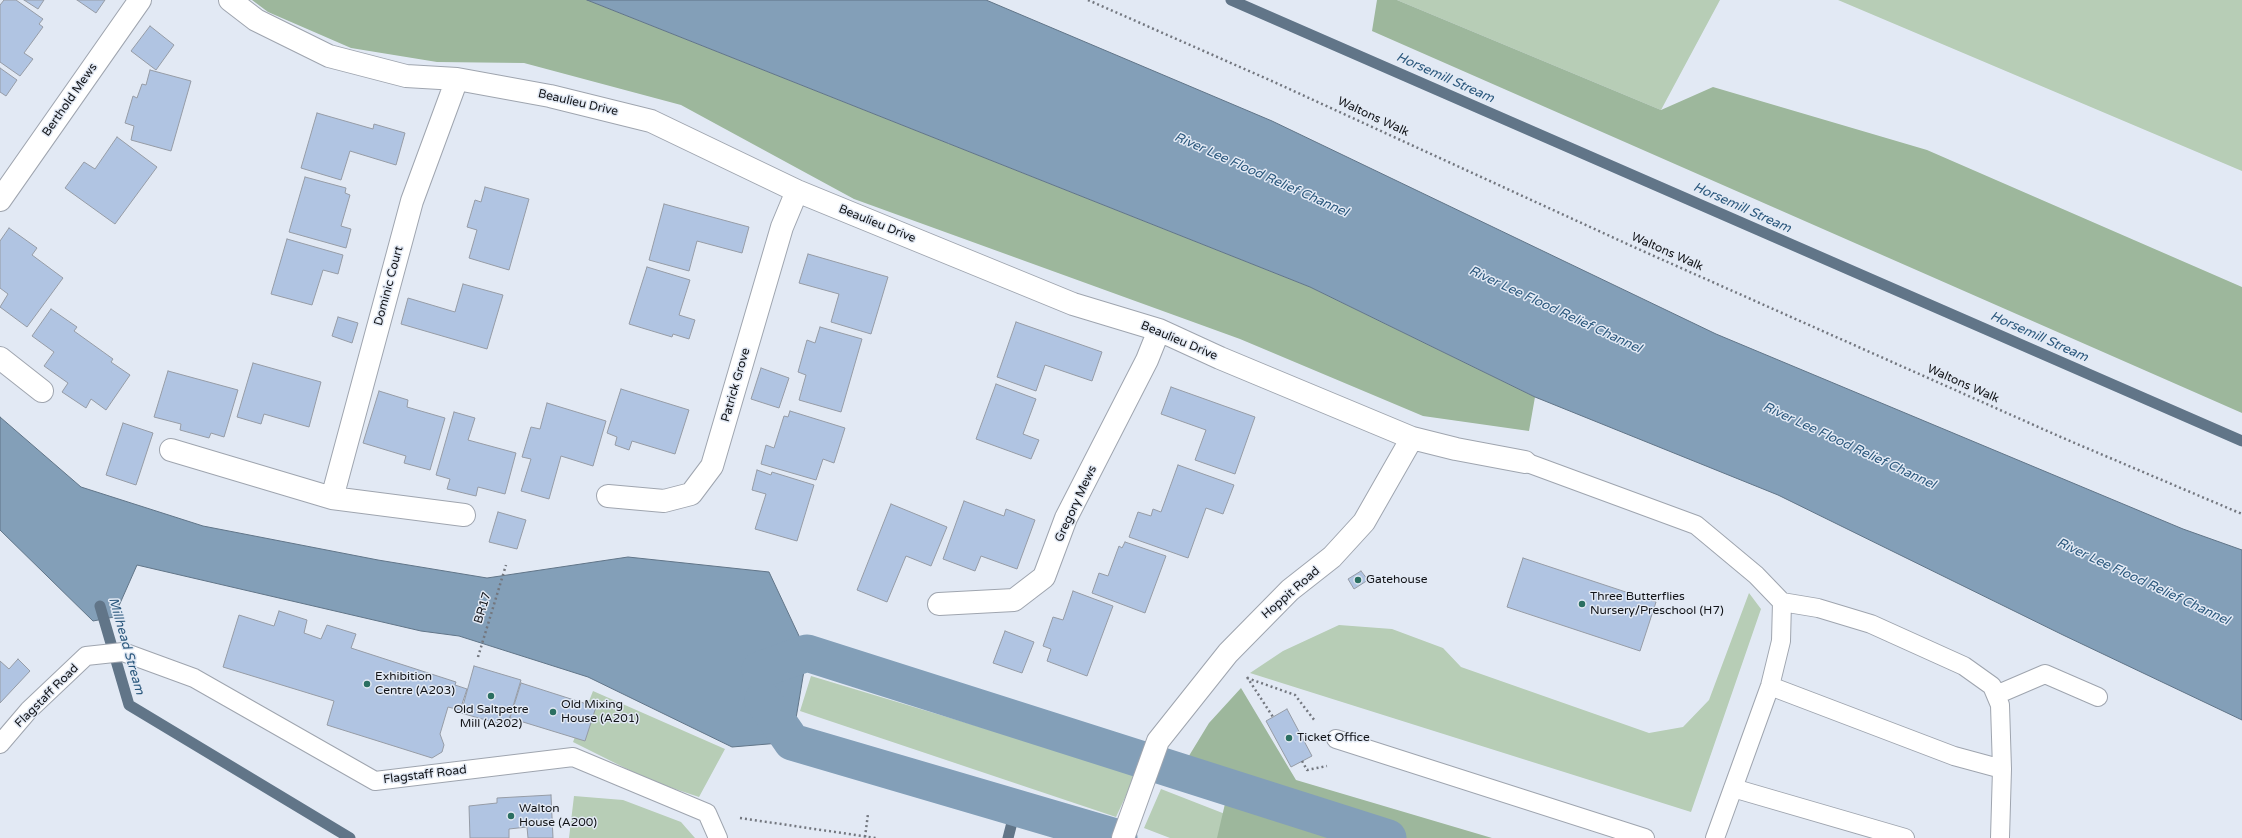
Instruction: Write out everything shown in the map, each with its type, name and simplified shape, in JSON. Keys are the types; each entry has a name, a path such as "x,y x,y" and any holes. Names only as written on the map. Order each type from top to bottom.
{"street":[{"name":"Berthold Mews","path":"0,200 140,0"},
{"name":"Beaulieu Drive","path":"230,0 256,20 329,56 406,76 457,79 550,96 651,121 739,162 797,192 1073,304 1159,330 1220,358 1412,438 1456,449 1525,462"},
{"name":"Dominic Court","path":"332,498 412,201 457,79"},
{"name":"Patrick Grove","path":"608,496 664,501 691,494 712,466 782,227 797,192"},
{"name":"Gregory Mews","path":"939,604 1014,600 1044,577 1066,518 1147,360 1159,330"},
{"path":"0,358 42,391"},
{"name":"Hoppit Road","path":"1123,838 1158,741 1228,653 1290,590 1332,557 1364,522 1412,438"},
{"path":"171,450 332,498 464,515"}],"lane":[{"path":"1525,462 1696,525 1756,575 1782,602 1818,608 1871,624 1964,666 1992,686 2000,705 2002,769 2000,838"},
{"path":"1715,838 1770,686 1781,641 1782,602"},
{"name":"Flagstaff Road","path":"0,744 29,710 86,656 98,656 123,652 194,678 375,781 573,757 713,826"},
{"path":"1996,695 2045,674 2098,697"},
{"path":"1770,686 1954,756 2002,769"},
{"path":"1336,739 1645,838"},
{"path":"1733,788 1906,838"}],"path":[{"name":"Waltons Walk","path":"1088,0 1274,82 1650,255 2056,434 2242,514"},
{"name":"BR17","path":"478,657 506,565"},
{"path":"1228,653 1273,717"},
{"path":"1247,678 1295,695 1318,724"},
{"path":"1302,761 1307,770 1333,765"},
{"path":"865,838 868,814"},
{"path":"713,826 876,838"}],"green space":[{"path":"252,0 587,0 1310,287 1535,397 1529,431 1423,416 1240,339 854,199 681,105 524,63 437,62 351,48 268,12"},
{"path":"1377,0 1397,0 1661,110 1713,87 1927,150 2242,287 2242,413 1372,31"},
{"path":"1397,0 1720,0 1661,110"},
{"path":"1838,0 2242,0 2242,171"},
{"path":"1749,593 1761,609 1691,812 1250,673 1283,651 1339,625 1392,629 1443,648 1461,667 1649,733 1683,727 1709,700"},
{"path":"811,676 1136,774 1116,817 800,711"},
{"path":"1241,688 1296,780 1492,838 1217,838 1231,778 1184,764 1209,723"},
{"path":"593,691 725,749 699,797 651,781 573,742"},
{"path":"1161,789 1284,838 1170,838 1144,828"},
{"path":"574,796 623,800 681,822 695,838 569,838"}],"water":[{"name":"River Lee Flood Relief Channel","path":"587,0 986,0 1272,121 1716,334 2183,529 2242,550 2242,720 2063,635 1778,495 1535,397 1310,287"},
{"path":"0,417 81,487 203,526 378,560 487,578 628,557 769,572 807,653 792,742 732,747 588,677 459,636 421,631 137,565 114,617 93,621 0,530"}],"building":[{"path":"4,0 16,0 43,19 39,24 43,27 24,53 33,59 20,76 0,62 0,5"},
{"path":"24,0 44,0 38,9"},
{"path":"77,0 105,0 96,13"},
{"path":"150,26 174,45 156,70 131,51"},
{"path":"0,68 17,80 6,96 0,92"},
{"path":"150,70 191,81 171,151 131,140 134,126 125,123 133,96 137,98 142,84 146,85"},
{"path":"317,113 373,129 374,124 405,133 396,165 350,151 341,180 301,168"},
{"path":"117,137 157,167 115,224 65,188 84,162 95,169"},
{"path":"305,177 346,188 345,193 350,195 341,226 351,229 346,248 289,232"},
{"path":"485,187 529,199 509,270 469,258 477,230 467,227 475,200 481,202"},
{"path":"664,204 749,227 742,253 697,241 689,271 649,260"},
{"path":"9,228 37,248 32,255 63,278 27,327 0,307 8,294 0,288 0,241"},
{"path":"287,239 343,255 338,274 323,270 312,305 271,294"},
{"path":"808,254 888,277 871,334 831,322 839,294 799,283"},
{"path":"647,267 690,280 679,315 695,320 689,339 673,334 672,337 629,324"},
{"path":"463,284 503,295 487,349 401,324 408,298 455,312"},
{"path":"51,309 77,327 74,331 113,359 111,362 130,375 106,410 91,399 86,408 62,392 68,383 44,366 54,352 32,336"},
{"path":"338,317 358,323 352,343 332,336"},
{"path":"1016,322 1102,352 1092,381 1045,365 1036,391 997,377"},
{"path":"820,327 862,339 841,412 799,400 806,375 798,372 807,340 815,343"},
{"path":"253,363 321,382 309,427 264,414 261,424 237,417"},
{"path":"761,368 789,378 779,408 751,399"},
{"path":"168,371 238,390 224,437 211,433 209,438 180,430 181,424 154,417"},
{"path":"996,384 1036,399 1023,434 1039,440 1031,459 976,439"},
{"path":"1171,387 1255,417 1235,474 1195,460 1206,430 1161,414"},
{"path":"621,389 689,410 675,454 632,441 629,450 615,445 617,437 607,433"},
{"path":"379,391 408,400 407,407 445,418 430,470 404,463 406,456 363,443"},
{"path":"547,403 606,421 593,466 561,456 549,499 521,491 531,459 522,457 531,427 540,429"},
{"path":"790,411 845,428 834,463 823,459 816,480 761,464 766,445 774,448 784,416 788,417"},
{"path":"454,412 475,418 468,440 516,453 505,494 478,487 476,496 447,489 450,479 436,475"},
{"path":"123,423 153,433 136,485 106,475"},
{"path":"1178,465 1234,485 1223,514 1206,508 1188,558 1129,537 1138,512 1151,516 1153,509 1161,512"},
{"path":"757,470 771,475 772,472 814,485 797,541 755,529 766,494 752,490"},
{"path":"964,501 1004,516 1006,509 1035,520 1017,569 981,556 975,571 943,559"},
{"path":"891,504 947,527 931,566 906,556 887,602 857,590"},
{"path":"498,512 526,520 517,549 489,542"},
{"path":"1125,542 1166,556 1145,613 1092,593 1099,573 1108,576 1119,546 1122,548"},
{"name":"Three Butterflies Nursery/Preschool (H7)","path":"1523,558 1656,602 1640,651 1507,607"},
{"name":"Gatehouse","path":"1361,571 1368,580 1354,589 1348,579"},
{"path":"1073,591 1113,606 1087,676 1047,661 1051,649 1043,646 1053,617 1063,620"},
{"name":"Exhibition Centre (A203)","path":"279,611 307,620 304,633 321,639 327,625 356,634 351,648 456,682 455,685 467,689 460,710 448,707 440,734 444,745 442,752 432,758 327,725 334,701 223,667 239,615 274,626"},
{"path":"1005,631 1034,642 1022,673 993,663"},
{"path":"18,659 30,671 0,703 0,661 9,669"},
{"name":"Old Saltpetre Mill (A202)","path":"474,666 521,680 507,726 461,713"},
{"name":"Old Mixing House (A201)","path":"521,683 596,707 585,741 510,718"},
{"name":"Ticket Office","path":"1287,709 1312,756 1291,767 1266,721"},
{"name":"Walton House (A200)","path":"551,795 553,838 528,838 527,827 509,829 509,838 470,838 469,806 497,803 497,798"}],"waterway":[{"name":"Horsemill Stream","path":"1231,0 2242,441"},
{"name":"Millhead Stream","path":"100,606 129,705 350,838"},
{"path":"760,670 807,653 1388,838"},
{"path":"763,700 792,742 1119,838"},
{"path":"1008,838 1016,807"}],"place":[{"name":"Gatehouse","path":"1358,580"},
{"name":"Three Butterflies Nursery/Preschool (H7)","path":"1582,604"},
{"name":"Exhibition Centre (A203)","path":"367,684"},
{"name":"Old Saltpetre Mill (A202)","path":"491,696"},
{"name":"Old Mixing House (A201)","path":"553,712"},
{"name":"Ticket Office","path":"1289,738"},
{"name":"Walton House (A200)","path":"511,816"}]}
